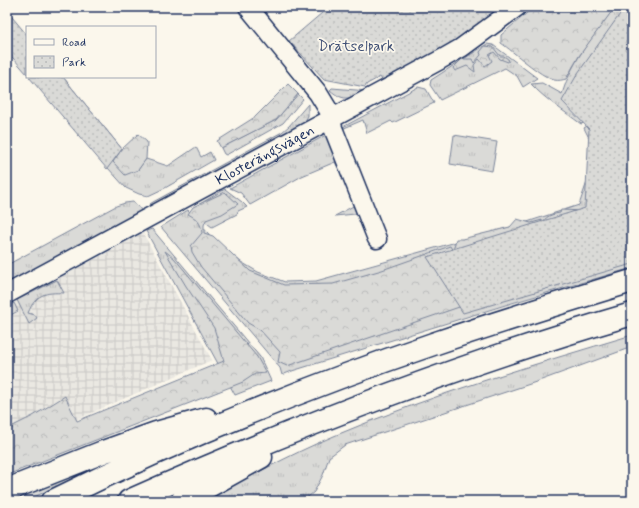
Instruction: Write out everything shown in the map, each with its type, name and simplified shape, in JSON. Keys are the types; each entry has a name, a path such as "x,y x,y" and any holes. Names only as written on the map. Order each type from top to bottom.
{"highway":[{"path":"53,501 165,449 298,394 442,341 529,312 632,281"},
{"path":"129,501 213,463 348,409 445,373 632,314"},
{"path":"7,490 156,433 298,394"},
{"path":"182,501 348,409"}],"street":[{"path":"248,7 318,94 329,111 334,128 377,239"},
{"name":"Klosterängsvägen","path":"7,294 332,120 440,60 460,48 517,7"}],"shaded area":[{"path":"143,233 212,360 7,450 7,306"}],"green space":[{"name":"Drätselpark","path":"329,7 505,7 457,41 394,77 392,74 382,80 380,77 367,84 365,87 324,79 289,41"},
{"path":"534,7 615,7 579,56 566,79 554,80 542,74 501,43 501,35"},
{"path":"615,7 632,7 632,268 512,303 282,375 280,368 161,227 188,210 214,240 241,262 258,272 285,282 316,281 521,224 579,205 588,179 589,138 584,128 587,126 584,123 581,124 555,105 531,84 542,83 562,94 566,82 578,59"},
{"path":"625,7 632,7 632,264 463,313 427,257 585,208 589,129 562,101 578,73"},
{"path":"7,11 26,34 26,73 7,51"},
{"path":"487,44 493,45 537,78 523,87 517,76 505,68 440,100 430,85 431,80"},
{"path":"485,46 493,47 500,56 504,56 509,60 508,62 500,59 494,52 489,55 492,61 485,66 479,59 474,65 475,72 467,66 455,71 453,68 462,59 472,59 474,63 481,55 480,52"},
{"path":"30,78 64,78 122,149 107,169"},
{"path":"63,78 122,149 113,162 138,170 146,159 168,166 196,147 201,157 210,152 214,160 148,196 126,188 108,168"},
{"path":"288,84 298,94 276,120 221,148 217,141 255,117"},
{"path":"418,87 426,89 434,103 393,123 391,121 367,133 363,120 342,129 341,128"},
{"path":"332,88 368,91 352,97 344,98 330,90"},
{"path":"298,94 303,99 283,123 226,155 224,154 221,148 276,120"},
{"path":"308,104 308,116 303,124 150,207 150,204 153,202 282,132"},
{"path":"138,134 147,142 146,159 138,170 125,175 113,162 122,149"},
{"path":"326,135 329,135 361,209 355,214 335,216 357,204 335,162 302,176 250,205 241,193 230,188"},
{"path":"454,135 497,142 492,171 450,164"},
{"path":"225,189 247,207 212,227 195,214 193,208"},
{"path":"225,192 238,204 222,214 206,220 204,225 204,233 213,236 250,271 284,285 333,284 382,270 450,246 453,251 456,239 462,239 510,227 517,219 531,223 542,220 537,231 468,304 287,366 278,362 280,352 260,330 248,323 201,267 192,252 191,246 202,233 201,226 198,221 188,214 193,207"},
{"path":"133,202 141,210 140,213 7,283 7,265 116,206"},
{"path":"561,210 583,211 540,229 543,222 547,218 560,213"},
{"path":"152,229 260,357 271,381 235,395 146,231"},
{"path":"165,251 174,258 257,357 266,373 255,374 243,382 7,475 7,429 33,416 65,396 77,421 224,361 214,328"},
{"path":"57,280 64,293 51,293 38,298 28,313 35,315 37,318 29,324 17,300"},
{"path":"14,303 18,311 7,317 7,307"},
{"path":"632,335 632,347 536,382 345,445 329,457 323,475 314,492 303,501 202,501 301,451 334,436 407,407 482,381"},
{"path":"142,445 26,501 7,501 7,497"}]}
